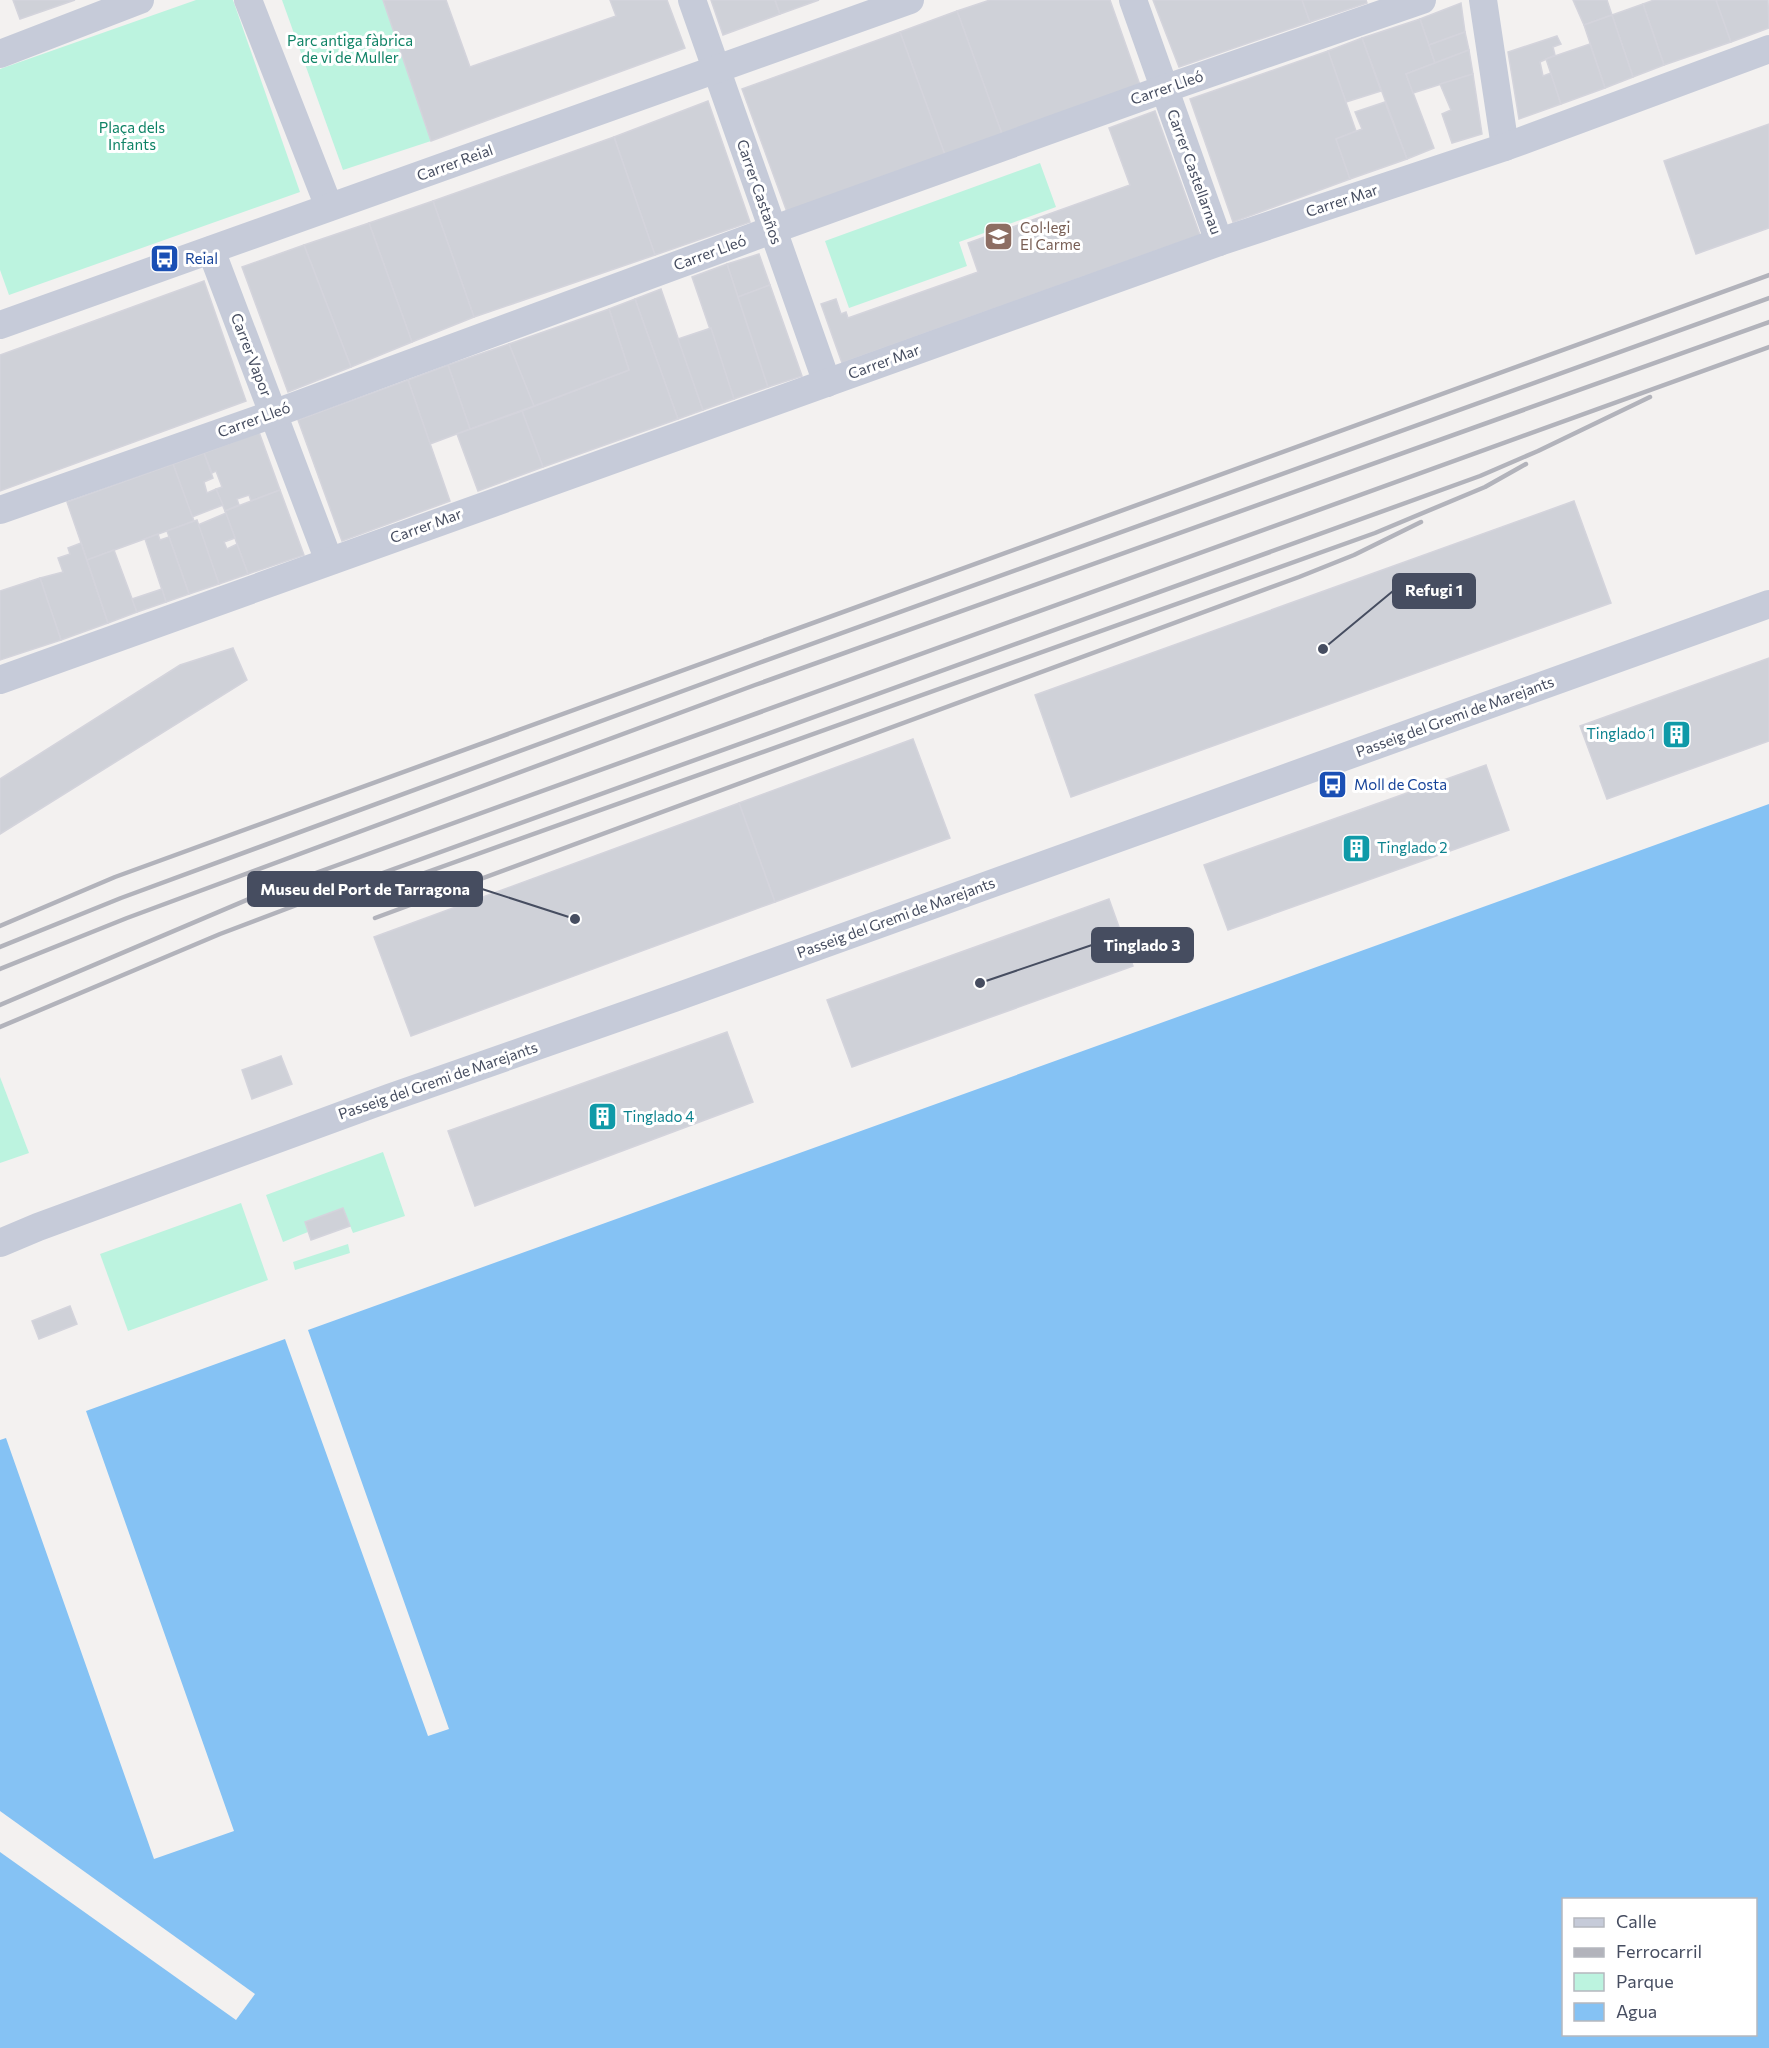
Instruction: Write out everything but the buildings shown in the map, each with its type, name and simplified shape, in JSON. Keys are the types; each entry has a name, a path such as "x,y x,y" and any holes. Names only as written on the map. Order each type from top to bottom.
{"street":[{"path":"248,0 329,207"},
{"name":"Carrer Castaños","path":"692,0 828,383"},
{"name":"Carrer Reial","path":"0,325 910,0"},
{"name":"Carrer Castellarnau","path":"1133,0 1219,242"},
{"name":"Carrer Lleó","path":"0,510 273,414 772,230 1164,89 1422,0"},
{"path":"1483,0 1505,147"},
{"path":"0,54 128,2"},
{"name":"Carrer Mar","path":"0,680 1219,242 1505,147 1769,49"},
{"name":"Carrer Vapor","path":"211,250 329,561"},
{"name":"Passeig del Gremi de Marejants","path":"0,1254 12,1238 389,1098 663,1002 1769,604"}],"green space":[{"name":"Plaça dels Infants","path":"196,0 233,0 300,192 9,295 0,270 0,69"},
{"name":"Parc antiga fàbrica de vi de Muller","path":"282,0 383,0 431,141 343,170"},
{"path":"1040,163 1056,207 959,242 967,266 849,308 825,241"},
{"path":"0,1077 29,1153 0,1163"},
{"path":"383,1152 405,1216 353,1233 343,1208 305,1222 308,1232 283,1242 266,1195"},
{"path":"241,1203 268,1280 128,1331 100,1254"},
{"path":"348,1244 350,1253 295,1270 293,1262"}],"water":[{"path":"1769,804 1769,2048 0,2048 0,1440 6,1438 154,1859 234,1831 86,1411 285,1339 428,1736 449,1729 308,1330"}],"pier":[{"path":"0,1811 255,1994 236,2020 0,1852"}],"railway":[{"path":"0,926 115,877 1769,275"},
{"path":"0,947 121,898 748,667 1769,298"},
{"path":"0,969 127,918 755,685 1769,322"},
{"path":"0,1005 277,887 1769,347"},
{"path":"0,1027 220,934 344,887 1480,476 1650,397"},
{"path":"363,895 1375,533 1485,487 1526,464"},
{"path":"375,918 1299,577 1354,555 1421,522"}],"place":[{"name":"Col·legi El Carme","path":"999,237"},
{"name":"Reial","path":"164,259"},
{"name":"Refugi 1","path":"1323,649"},
{"name":"Tinglado 1","path":"1676,734"},
{"name":"Moll de Costa","path":"1333,785"},
{"name":"Tinglado 2","path":"1356,848"},
{"name":"Museu del Port de Tarragona","path":"575,919"},
{"name":"Tinglado 3","path":"980,983"},
{"name":"Tinglado 4","path":"602,1117"}]}
